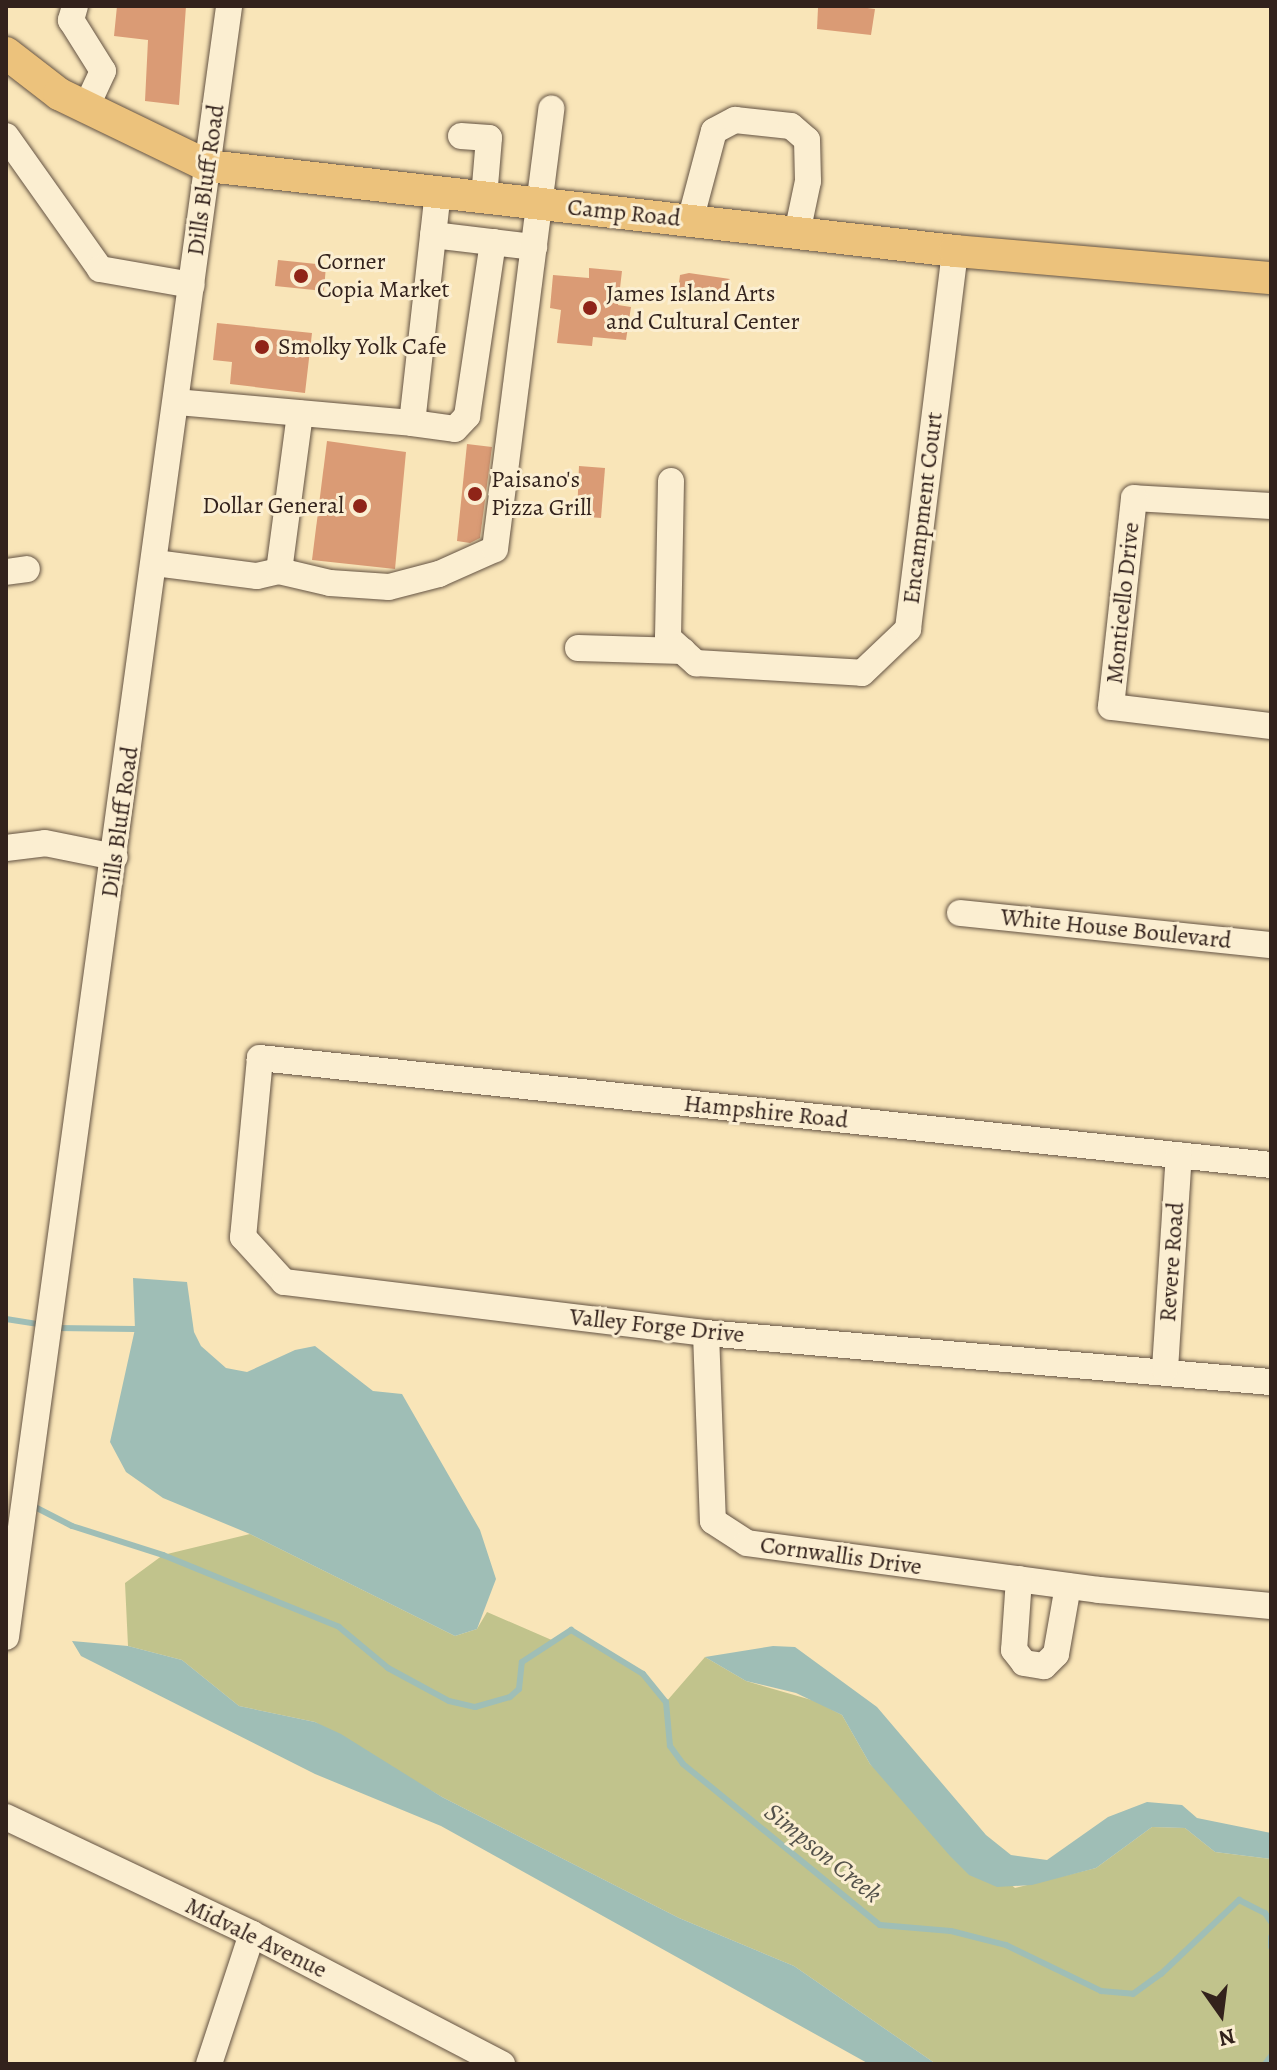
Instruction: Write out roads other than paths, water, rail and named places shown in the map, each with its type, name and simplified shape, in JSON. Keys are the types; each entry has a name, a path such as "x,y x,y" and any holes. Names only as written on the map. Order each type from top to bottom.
{"main road":[{"name":"Camp Road","path":"6,53 59,94 208,166 955,251 1271,278"}],"street":[{"path":"75,6 71,20 103,71 86,107"},
{"name":"Dills Bluff Road","path":"6,1637 229,6"},
{"path":"155,563 257,576 279,571 330,583 389,587 439,574 495,549 551,109"},
{"path":"690,221 714,131 735,120 791,126 807,140 808,181 797,233"},
{"path":"6,136 100,269 192,285"},
{"path":"461,136 489,138 484,198"},
{"path":"412,423 438,192"},
{"path":"433,235 534,247"},
{"path":"177,402 455,429 467,416 493,242"},
{"name":"Encampment Court","path":"578,648 683,651 696,663 862,673 908,629 955,251"},
{"path":"279,571 300,413"},
{"path":"671,481 668,638 683,651"},
{"name":"Monticello Drive","path":"1271,506 1134,498 1111,707 1271,726"},
{"path":"6,848 45,843 115,857"},
{"name":"White House Boulevard","path":"960,913 1271,945"},
{"name":"Hampshire Road","path":"260,1058 1271,1165"},
{"name":"Valley Forge Drive","path":"260,1058 243,1237 284,1282 706,1333 1165,1369 1271,1382"},
{"name":"Revere Road","path":"1165,1369 1179,1155"},
{"name":"Cornwallis Drive","path":"706,1333 713,1521 747,1543 1068,1586 1271,1606"},
{"path":"1019,1579 1014,1650 1024,1663 1044,1666 1056,1654 1068,1586"},
{"name":"Midvale Avenue","path":"6,1817 252,1934 502,2064"},
{"path":"209,2064 252,1934"}],"water":[{"path":"133,1278 187,1282 194,1332 201,1346 226,1368 247,1372 295,1350 315,1346 373,1391 402,1394 480,1530 496,1579 477,1629 455,1636 250,1534 163,1498 126,1472 110,1442 135,1329"},
{"path":"72,1641 128,1646 182,1660 239,1706 315,1722 341,1734 442,1797 679,1918 794,1966 936,2064 869,2064 441,1826 315,1774 81,1656"},
{"path":"773,1646 795,1647 877,1707 986,1835 1011,1855 1047,1860 1108,1817 1147,1802 1182,1805 1197,1818 1271,1833 1271,1859 1215,1852 1185,1828 1152,1827 1096,1868 1032,1885 997,1887 969,1875 950,1856 870,1764 842,1715 796,1693 746,1681 705,1657"}],"waterway":[{"name":"Simpson Creek","path":"6,1319 42,1325"},
{"name":"Simpson Creek","path":"57,1328 135,1329"},
{"name":"Simpson Creek","path":"31,1505 72,1526 163,1555 339,1627 388,1668 449,1701 475,1707 510,1697 519,1689 522,1662 571,1630 643,1674 666,1702 670,1746 683,1764 880,1925 951,1931 1006,1945 1101,1991 1133,1994 1161,1974 1239,1900 1265,1913 1271,1922"},
{"name":"Simpson Creek","path":"1271,1937 1271,1947"},
{"name":"Simpson Creek","path":"1265,2064 1271,2056"}],"place":[{"name":"Corner Copia Market","path":"301,276"},
{"name":"James Island Arts and Cultural Center","path":"590,308"},
{"name":"Smolky Yolk Cafe","path":"262,347"},
{"name":"Paisano's Pizza Grill","path":"475,494"},
{"name":"Dollar General","path":"360,506"}]}
